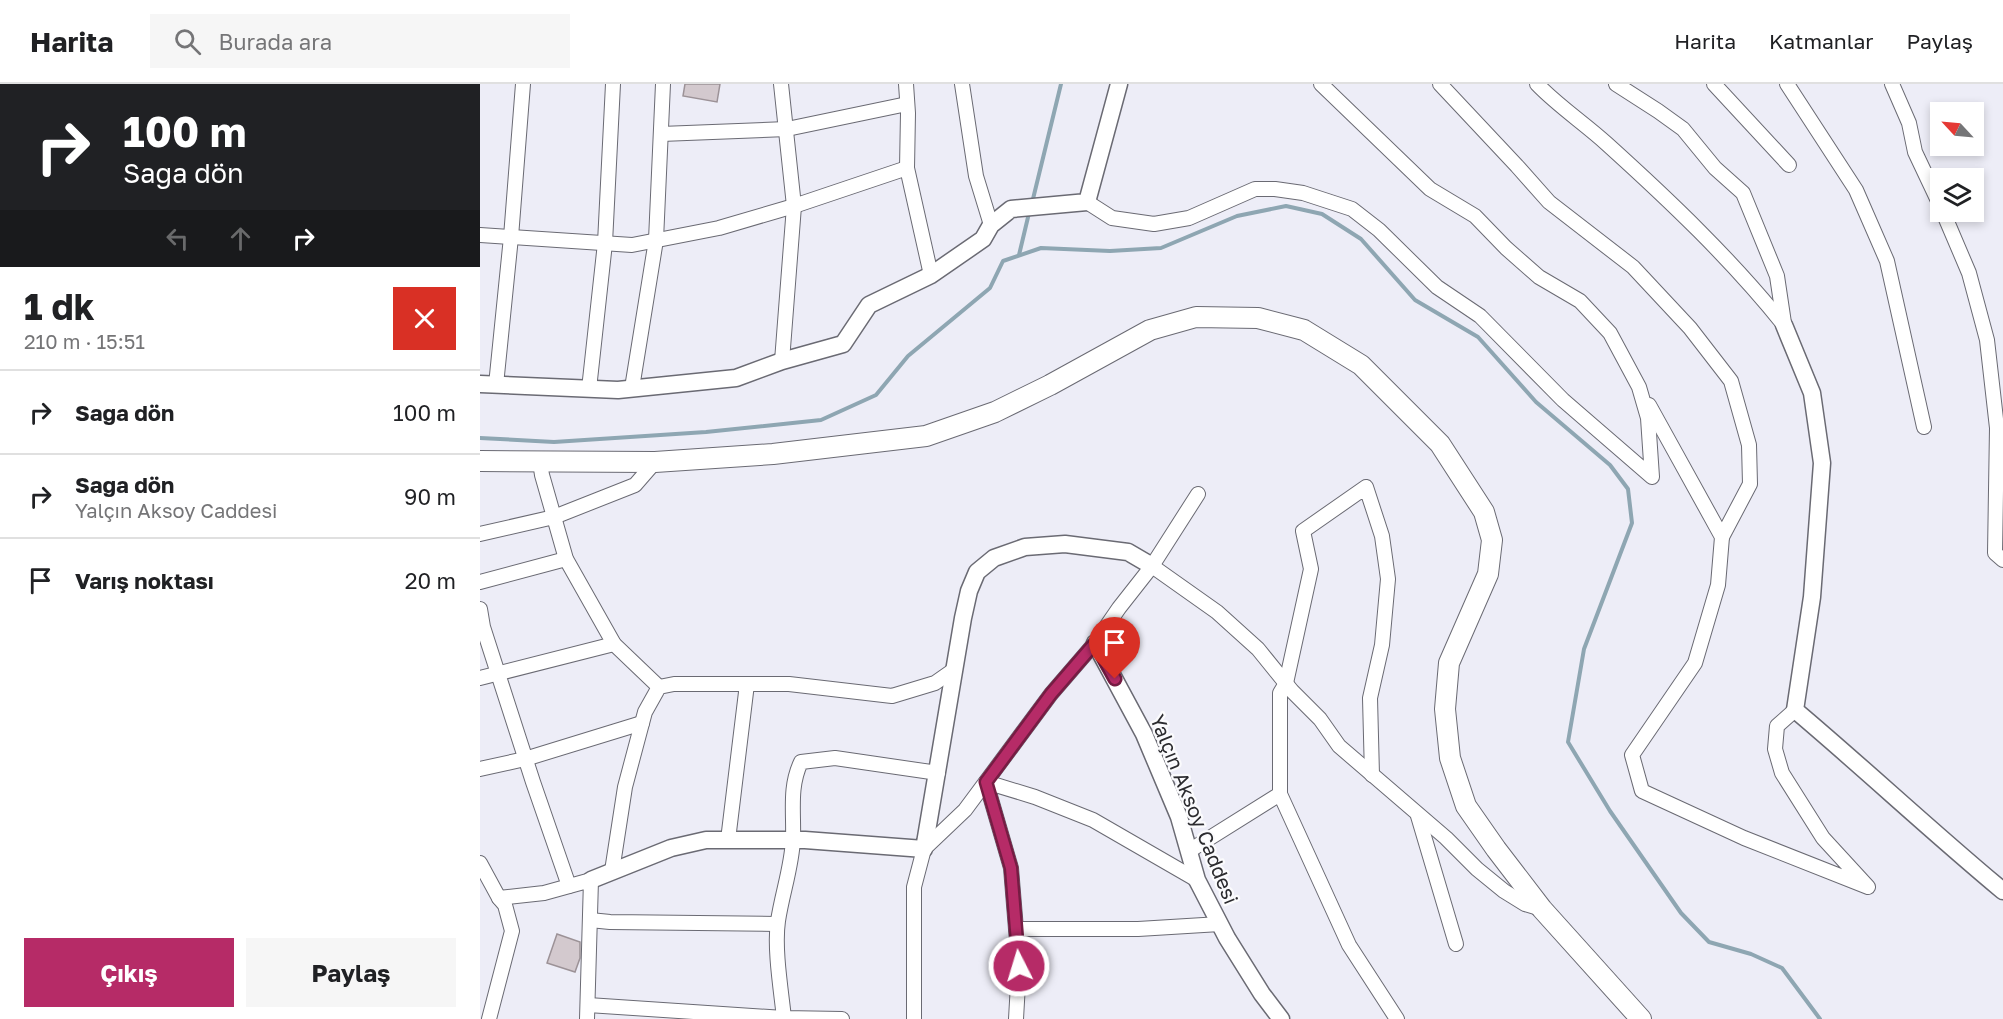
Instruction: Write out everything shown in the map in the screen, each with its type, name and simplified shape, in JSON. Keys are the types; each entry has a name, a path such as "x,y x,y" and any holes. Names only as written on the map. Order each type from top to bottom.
{"main road":[{"path":"480,460 655,462 772,454 926,436 995,412 1050,385 1150,330 1196,317 1258,318 1304,330 1361,364 1440,444 1484,512 1492,540 1488,574 1449,663 1445,710 1450,758 1466,806 1542,909 1641,1019"}],"street":[{"path":"523,84 511,237 488,385 590,389 632,388 736,378 782,361 843,344 869,305 931,275 983,239 991,225 1011,209 1087,202 1112,218 1154,224 1189,218 1255,189 1275,189 1303,193 1352,209 1379,230 1437,287 1480,316 1563,400 1652,477 1648,418 1639,387"},
{"path":"590,389 605,243 614,84"},
{"path":"632,388 656,240 663,84"},
{"path":"781,84 794,206 782,361"},
{"path":"906,84 906,168 931,275"},
{"path":"962,84 976,176 991,225"},
{"path":"1087,202 1119,84"},
{"path":"1321,84 1430,189 1475,216 1539,277 1580,301 1610,333 1722,537"},
{"path":"1440,84 1549,202 1633,267 1690,328 1731,381 1749,446 1750,484 1722,537 1718,585 1695,663 1632,755 1642,791 1744,838 1868,887 1823,838 1782,773 1775,749 1777,726 1795,710 1812,597 1822,463 1812,393 1784,325 1777,276 1743,193 1715,168 1683,129 1616,84"},
{"path":"1537,84 1668,200 1753,287 1784,325"},
{"path":"1714,84 1789,165"},
{"path":"1787,84 1856,190 1887,261 1924,427"},
{"path":"1892,84 1909,123 1915,152 1930,184"},
{"path":"660,134 787,129 907,104"},
{"path":"480,235 632,245 719,228 794,206 906,168"},
{"path":"1947,222 1969,273 1987,340 1997,428 1995,553 2003,560"},
{"path":"540,462 566,559 614,644 659,687"},
{"path":"480,534 554,517 635,485 655,462"},
{"path":"1372,775 1370,698 1382,645 1388,579 1382,536 1366,487 1303,531 1311,569 1286,684 1280,693 1280,794 1349,945 1397,1019"},
{"path":"499,898 544,893 591,880 671,849 706,840 793,840 924,849 965,810 1051,694 1095,643 1152,566 1198,494"},
{"path":"914,1019 914,887 924,849 969,591 977,572 994,558 1024,547 1065,544 1128,552 1152,566 1217,612 1258,649 1286,684 1320,719 1339,746 1418,816 1504,891 1525,904 1542,909"},
{"path":"480,582 566,559"},
{"path":"480,609 482,628 569,886"},
{"name":"Yalçın Aksoy Caddesi","path":"1095,643 1144,734 1179,817 1197,880 1256,985 1281,1019"},
{"path":"480,678 614,644"},
{"path":"612,871 625,787 645,711 659,687 674,684 789,684 892,696 935,683 955,669"},
{"path":"728,840 747,684"},
{"path":"1795,710 1874,776 1941,839 2003,891"},
{"path":"480,769 525,759 642,723"},
{"path":"784,1018 777,924 793,840 792,805 796,772 801,762 835,758 938,773"},
{"path":"986,782 1035,797 1093,820 1197,880"},
{"path":"986,782 1011,868 1019,966 1016,1019"},
{"path":"1189,851 1280,794"},
{"path":"1418,816 1456,945"},
{"path":"480,863 505,905 512,931 489,1019"},
{"path":"591,880 587,1012 842,1019"},
{"path":"590,920 777,924"},
{"path":"1016,929 1138,929 1220,924"}],"building":[{"path":"685,84 720,84 717,102 683,96"},
{"path":"557,934 580,942 580,958 575,972 547,963"}],"waterway":[{"path":"1032,203 1061,84"},
{"path":"480,438 554,442 706,432 821,420 876,395 908,356 990,288 1003,261 1041,248 1110,251 1161,248 1237,216 1286,206 1322,214 1361,239 1415,300 1478,337 1536,402 1610,465 1628,489 1632,523 1584,649 1568,742 1610,811 1681,913 1709,942 1751,954 1782,968 1820,1019"},
{"path":"1019,255 1029,213"}],"route":[{"path":"1019,966 1011,868 986,782 1051,694 1095,643 1115,679"}]}
